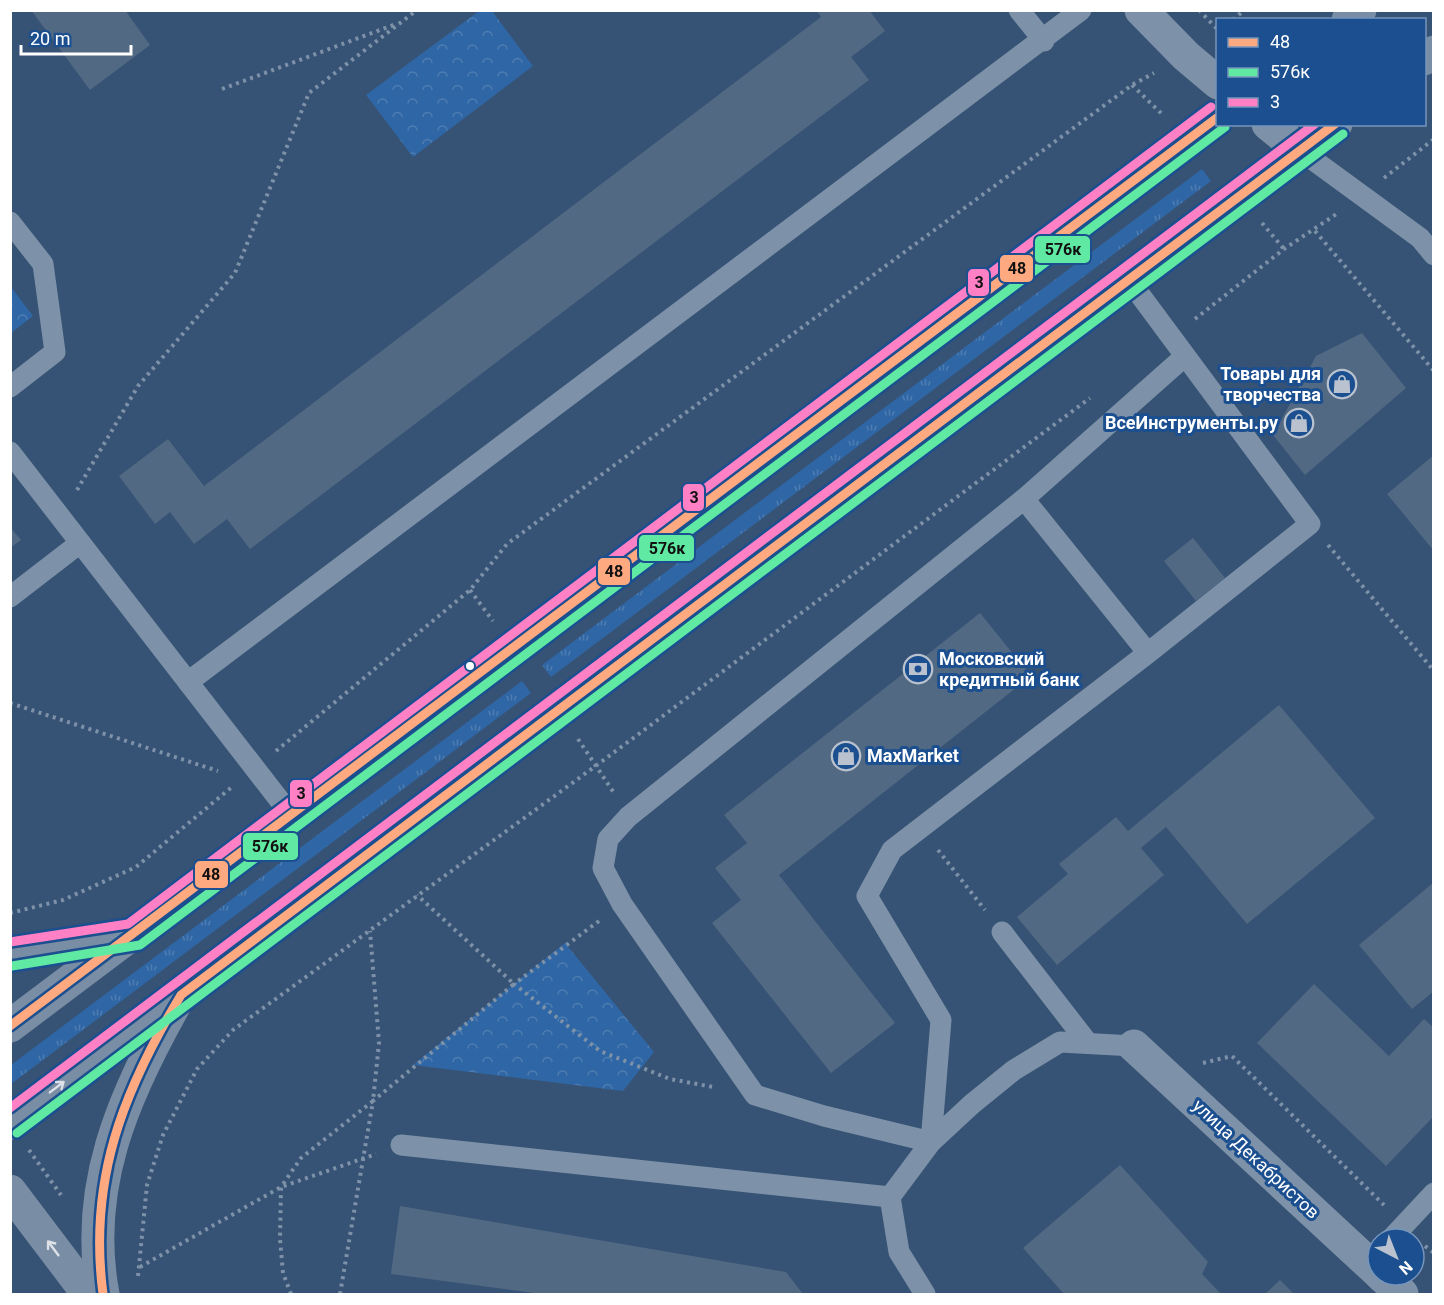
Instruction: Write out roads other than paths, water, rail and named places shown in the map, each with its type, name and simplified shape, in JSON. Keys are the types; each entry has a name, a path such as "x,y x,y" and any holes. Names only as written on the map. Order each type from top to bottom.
{"main road":[{"path":"10,1026 1216,119"},
{"path":"10,1123 1333,126"},
{"path":"10,954 133,935"},
{"path":"103,1294 97,1245 101,1187 114,1137 140,1067 181,994"},
{"path":"10,1191 88,1294"}],"street":[{"path":"1141,10 1186,56 1216,80"},
{"path":"1271,126 1301,151"},
{"name":"улица Декабристов","path":"1134,1046 1366,1257"}],"lane":[{"path":"1019,10 1044,41"},
{"path":"188,682 1044,41 1081,10"},
{"path":"1301,151 1419,238 1434,255"},
{"path":"10,222 43,264 55,352 10,387"},
{"path":"931,1142 941,1020 867,896 892,850 1148,653 1310,524 1129,280"},
{"path":"931,1142 824,1116 755,1095 622,904 603,868 608,839 628,817 1024,499 1184,357"},
{"path":"10,452 291,815"},
{"path":"1024,499 1148,653"},
{"path":"10,597 80,543"},
{"path":"1002,932 1087,1042"},
{"path":"926,1294 899,1252 890,1197 931,1142 972,1104 1014,1070 1060,1042 1134,1046"},
{"path":"401,1144 890,1197"},
{"path":"1402,1227 1434,1193"}],"place":[{"name":"Товары для творчества","path":"1342,384"},
{"name":"ВсеИнструменты.ру","path":"1299,423"},
{"name":"Московский кредитный банк","path":"918,669"},
{"name":"MaxMarket","path":"846,756"}]}
